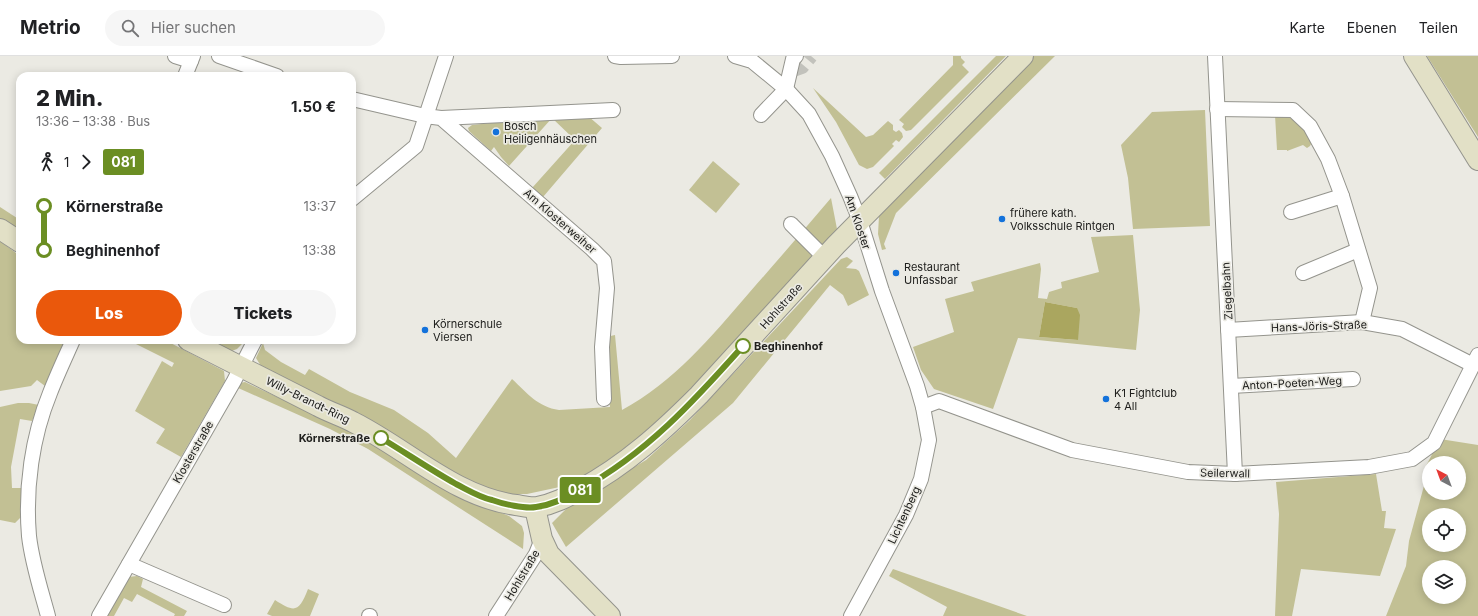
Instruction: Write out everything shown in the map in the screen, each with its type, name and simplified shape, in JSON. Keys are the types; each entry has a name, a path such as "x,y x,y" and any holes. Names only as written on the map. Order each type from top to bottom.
{"main road":[{"name":"Hohlstraße","path":"542,540 535,508 556,503 595,481 640,450 677,418 860,221 1023,56"},
{"path":"1414,56 1478,160"},
{"path":"0,229 16,239"},
{"name":"Willy-Brandt-Ring","path":"196,344 320,407 354,422 476,495 492,500 535,508"},
{"path":"542,540 549,554 558,565 610,616"}],"street":[{"path":"175,56 192,59 187,72"},
{"path":"219,56 265,72"},
{"path":"356,196 416,146 446,56"},
{"path":"615,56 622,58 672,56"},
{"path":"735,56 751,59"},
{"path":"761,116 786,89 793,59 796,56"},
{"name":"Ziegelbahn","path":"1215,56 1216,109 1235,474"},
{"name":"Am Kloster","path":"751,59 786,89 809,114 832,156 860,221 879,284 917,386 923,407"},
{"path":"356,100 425,116 441,118 613,110"},
{"path":"1216,109 1293,110 1310,126 1328,159 1342,196 1370,288 1362,322"},
{"name":"Am Klosterweiher","path":"441,118 604,261 607,288 602,347 604,399"},
{"path":"1291,212 1342,196"},
{"path":"791,224 825,258"},
{"path":"1303,273 1358,250"},
{"name":"Hans-Jöris-Straße","path":"1228,330 1362,322 1402,329 1475,360"},
{"path":"48,616 37,577 29,537 30,475 32,452 49,394 71,344"},
{"name":"Klosterstraße","path":"99,616 253,344"},
{"name":"Seilerwall","path":"923,407 939,401 1072,450 1188,472 1235,474 1369,466 1412,459 1434,443 1475,360"},
{"name":"Anton-Poeten-Weg","path":"1231,386 1353,379"},
{"name":"Lichtenberg","path":"851,616 906,515 921,479 929,440 923,407"},
{"name":"Hohlstraße","path":"496,616 536,554 542,540"},
{"path":"129,564 224,605"}],"shaded area":[{"path":"953,56 961,56 965,62 962,65 969,72 911,130 906,131 902,127 904,124 899,120 953,65"},
{"path":"996,56 1006,56 885,179 879,173"},
{"path":"1034,56 1055,56 896,213 884,244 886,249 882,250 878,234 879,216"},
{"path":"1427,56 1478,56 1478,137"},
{"path":"813,88 866,137 873,135 888,121 893,125 893,130 896,132 899,130 903,137 899,142 896,140 892,144 894,146 873,167 867,169 859,165 836,122"},
{"path":"1205,110 1210,226 1133,229 1128,178 1121,145 1152,112"},
{"path":"1275,115 1283,116 1298,122 1312,142 1310,146 1307,148 1303,145 1287,151 1277,150"},
{"path":"588,116 602,128 543,197 532,188 575,140 552,118"},
{"path":"552,118 509,166 494,147 491,151 469,131 468,128 472,125"},
{"path":"713,161 740,184 716,213 689,190"},
{"path":"831,198 837,229 684,402 620,457 569,485 527,494 508,494 477,487 264,371 256,358 263,344 265,350 281,362 305,375 309,369 350,392 394,410 428,433 456,458 512,379 539,403 559,410 610,407 606,337 615,335 622,410 641,399 691,358 735,310"},
{"path":"0,207 16,217 16,231 0,220"},
{"path":"1133,235 1140,310 1136,350 1018,338 993,409 934,389 921,370 913,347 954,332 945,299 974,291 971,282 1040,263 1041,269 1038,298 1047,299 1049,292 1062,288 1061,282 1099,272 1091,237","holes":["1045,302 1077,308 1078,340 1039,337"]},
{"path":"0,241 16,253 16,344 63,344 45,386 37,380 31,386 0,391"},
{"path":"847,257 853,261 846,268 856,269 859,271 869,295 848,306 843,295 830,285 733,403 566,547 552,523 568,507 646,460 690,420 841,259"},
{"path":"1045,302 1077,308 1080,315 1078,340 1039,337"},
{"path":"136,344 173,344 224,371 225,381 181,457 156,443 165,429 135,411 162,361 172,367 174,363"},
{"path":"214,344 242,344 237,349 229,352"},
{"path":"245,382 352,432 457,495 509,516 522,526 524,533 523,549 368,449 330,429 236,387 240,383"},
{"path":"18,403 39,405 32,421 20,419 11,467 12,488 21,488 22,516 15,523 0,520 0,407"},
{"path":"1440,439 1478,445 1478,616 1386,616 1406,566 1409,541 1422,493 1422,500 1466,500 1466,456 1431,456"},
{"path":"1376,474 1382,511 1386,511 1384,528 1396,529 1380,576 1301,569 1292,616 1275,616 1279,514 1276,482"},
{"path":"893,569 1027,616 943,616 947,607 889,576"},
{"path":"137,576 143,579 141,587 187,611 184,616 174,616 175,614 137,594 132,602 124,598 114,616 106,616 128,577"},
{"path":"308,589 319,594 310,616 272,616 267,614 275,600 287,607 296,608 302,602"}],"tunnel":[{"path":"791,71 802,67 811,56"}],"bus line":[{"name":"081","path":"381,438 476,495 492,500 535,508 556,503 595,481 640,450 677,418 743,346"}],"place":[{"name":"Bosch Heiligenhäuschen","path":"496,132"},
{"name":"frühere kath. Volksschule Rintgen","path":"1002,219"},
{"name":"Restaurant Unfassbar","path":"896,273"},
{"name":"Körnerschule Viersen","path":"425,330"},
{"name":"Beghinenhof","path":"743,346"},
{"name":"K1 Fightclub 4 All","path":"1106,399"},
{"name":"Körnerstraße","path":"381,438"}]}
